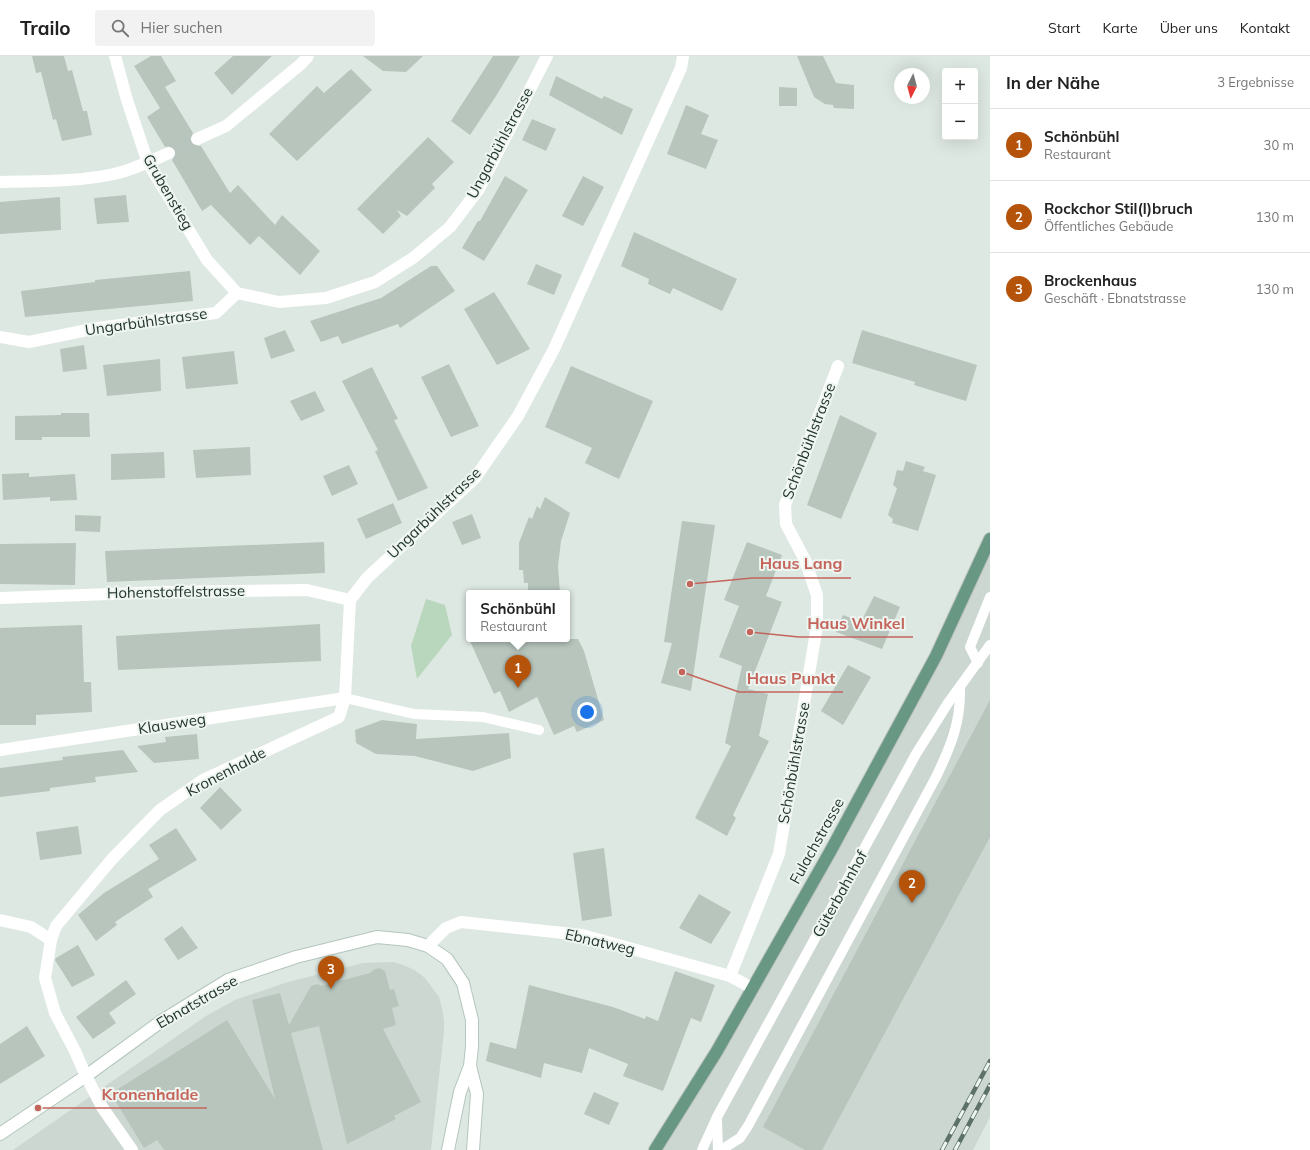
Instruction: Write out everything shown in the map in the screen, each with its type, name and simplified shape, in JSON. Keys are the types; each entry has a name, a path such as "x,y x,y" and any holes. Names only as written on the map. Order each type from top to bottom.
{"main road":[{"name":"Fulachstrasse","path":"655,1150 717,1051 830,852 939,650 990,539"}],"street":[{"name":"Grubenstieg","path":"115,56 127,100 148,163 207,260 237,293"},
{"name":"Ungarbühlstrasse","path":"0,337 29,342 96,328 216,313 237,293 279,302 326,298 375,282 413,258 450,226 479,189 547,56"},
{"name":"Ungarbühlstrasse","path":"350,600 367,578 475,478 518,416 557,342 681,68 683,56"},
{"path":"197,140 226,126 301,59"},
{"path":"0,182 60,181 115,174 148,163 168,153"},
{"name":"Schönbühlstrasse","path":"730,976 778,854 817,626 817,595 805,560 786,524 785,505 838,366"},
{"name":"Hohenstoffelstrasse","path":"0,598 165,592 307,590 350,600"},
{"name":"Kronenhalde","path":"132,1150 102,1107 55,1013 46,978 51,940 56,926 112,860 160,810 203,780 339,717 345,698 350,600"},
{"name":"Klausweg","path":"0,750 345,698"},
{"path":"0,920 31,927 51,940"},
{"name":"Ebnatweg","path":"428,946 446,928 461,922 582,934 730,976 752,988"},
{"name":"Ebnatstrasse","path":"0,1134 86,1076 163,1020 228,980 296,957 377,937 408,940 428,946 447,959 463,983 472,1020 472,1046 470,1066 460,1092 448,1150"},
{"name":"Ebnatstrasse","path":"470,1066 477,1094 473,1150"}],"lane":[{"path":"978,663 970,647 990,597"},
{"name":"Güterbahnhof","path":"702,1150 717,1117 916,754 948,703 990,645"},
{"path":"721,1150 740,1138 748,1126 936,778 949,751 958,723 961,705 960,687"},
{"path":"345,698 414,714 483,717 539,730"},
{"path":"717,1117 718,1150"}],"shaded area":[{"path":"990,539 990,1117 973,1150 655,1150 830,852"},
{"path":"394,962 416,971 425,978 439,997 442,1008 444,1031 431,1150 13,1150 206,1016 235,1000 288,982 363,963"}],"green space":[{"path":"426,599 445,605 452,635 417,679 411,646"}],"building":[{"path":"32,56 64,56 68,71 72,70 83,111 87,111 92,135 62,141 56,119 53,120 41,72 36,73"},
{"path":"151,56 161,56 176,81 165,87 193,133 190,138 190,142 196,146 201,146 230,193 238,185 275,225 282,215 320,251 300,275 259,236 250,245 211,205 202,211 172,160 176,154 176,150 170,146 165,147 147,117 160,108 134,66"},
{"path":"233,56 272,56 232,95 214,73"},
{"path":"363,56 423,56 406,72 383,71"},
{"path":"493,56 520,56 470,135 451,121"},
{"path":"797,56 823,56 836,83 854,85 854,109 834,108 833,105 825,104 814,97"},
{"path":"351,69 372,90 297,161 269,134 317,86 324,93"},
{"path":"556,76 602,99 604,96 633,109 622,135 549,95"},
{"path":"779,87 797,88 797,106 779,106"},
{"path":"686,105 709,115 701,134 718,140 706,169 667,154"},
{"path":"532,119 556,129 546,151 522,140"},
{"path":"428,137 454,162 432,184 435,188 407,216 397,210 401,216 383,234 357,209"},
{"path":"505,176 528,190 484,261 462,248 478,221 480,221"},
{"path":"583,176 604,187 583,226 562,216"},
{"path":"126,195 129,222 97,224 94,198"},
{"path":"60,197 61,230 0,234 0,202"},
{"path":"634,232 737,279 722,311 673,288 670,294 648,284 649,279 621,266"},
{"path":"536,264 562,275 554,295 527,284"},
{"path":"431,266 437,266 455,291 400,328 398,324 342,344 338,336 321,342 310,321 381,298"},
{"path":"190,271 193,301 25,317 21,291 95,282 95,280"},
{"path":"494,292 530,349 497,365 464,309"},
{"path":"285,330 295,351 271,359 264,338"},
{"path":"862,330 977,365 966,401 914,385 915,382 852,363"},
{"path":"84,345 87,369 63,372 60,349"},
{"path":"234,351 238,384 186,389 182,357"},
{"path":"160,359 161,391 107,396 103,365"},
{"path":"449,364 479,426 451,437 421,377"},
{"path":"571,366 653,401 619,479 585,463 592,448 545,427"},
{"path":"372,367 398,419 394,420 428,488 398,501 375,451 378,450 342,381"},
{"path":"315,391 325,411 301,421 290,401"},
{"path":"61,413 89,413 90,437 42,437 42,440 15,440 15,416 61,415"},
{"path":"840,415 877,433 841,519 807,505"},
{"path":"250,447 251,475 196,478 193,450"},
{"path":"164,452 165,478 111,480 111,454"},
{"path":"906,461 925,467 923,471 936,475 918,531 892,523 893,519 888,515 897,488 893,485 897,470 903,471"},
{"path":"349,465 358,484 332,496 323,476"},
{"path":"29,473 29,477 75,474 77,500 50,501 50,497 3,500 2,474"},
{"path":"545,497 570,513 561,541 558,566 560,590 528,590 528,583 524,583 523,570 519,570 519,543 529,517 532,519 537,506 540,509"},
{"path":"393,503 402,523 366,539 357,519"},
{"path":"472,514 481,538 462,545 452,522"},
{"path":"75,515 101,516 100,532 75,531"},
{"path":"682,521 715,525 691,691 661,683 672,643 664,642"},
{"path":"324,542 325,573 107,582 105,551"},
{"path":"747,542 782,555 766,596 782,602 748,689 768,694 759,736 769,741 733,815 736,818 727,836 695,818 731,746 725,743 742,666 719,657 739,606 724,600"},
{"path":"76,543 75,585 0,584 0,544"},
{"path":"874,596 900,607 882,649 836,632 843,615 861,622"},
{"path":"320,624 321,661 118,670 116,636"},
{"path":"82,625 84,682 91,682 92,712 36,715 36,725 0,725 0,628"},
{"path":"570,639 578,639 584,651 604,720 577,732 574,726 554,735 537,697 509,712 500,691 494,694 470,642 570,642"},
{"path":"848,665 871,677 843,725 821,711"},
{"path":"990,700 990,837 822,1150 805,1150 763,1127"},
{"path":"382,720 417,724 416,739 509,733 511,758 473,771 415,756 376,754 356,743 355,730"},
{"path":"197,734 199,759 154,763 137,746 166,742 165,737"},
{"path":"123,750 138,772 95,777 96,782 50,788 50,791 0,797 0,768 63,760 62,757"},
{"path":"220,787 242,810 221,830 200,808"},
{"path":"78,826 82,854 40,860 36,832"},
{"path":"176,828 197,860 148,889 153,897 115,922 117,925 96,941 78,915 104,893 159,859 149,845"},
{"path":"604,848 612,916 582,921 573,853"},
{"path":"699,894 731,912 711,944 679,928"},
{"path":"182,926 198,948 178,960 164,939"},
{"path":"78,945 95,975 72,987 55,960"},
{"path":"379,968 385,971 390,990 394,989 399,1006 392,1008 396,1025 383,1029 421,1102 394,1116 396,1119 347,1144 319,1026 291,1033 323,1150 164,1150 157,1140 144,1148 113,1097 120,1093 118,1089 227,1020 275,1099 252,1000 280,993 289,1025 311,986 318,984 321,986 370,973"},
{"path":"675,971 715,985 701,1022 691,1018 663,1091 623,1076 628,1064 589,1048 582,1073 544,1063 541,1078 486,1061 490,1042 516,1049 529,985 613,1007 645,1019 646,1016 658,1021"},
{"path":"126,980 136,994 109,1013 116,1023 93,1039 76,1017"},
{"path":"27,1026 45,1056 0,1084 0,1044"},
{"path":"594,1092 619,1103 609,1125 584,1114"}],"tunnel":[{"path":"169,153 197,139"}],"railway":[{"path":"942,1150 990,1061"},
{"path":"955,1150 990,1085"}],"place":[{"name":"Haus Lang","path":"690,584"},
{"name":"Haus Winkel","path":"750,632"},
{"name":"Haus Punkt","path":"682,672"},
{"name":"Schönbühl","path":"518,688"},
{"name":"Rockchor Stil(l)bruch","path":"912,903"},
{"name":"Brockenhaus","path":"331,989"},
{"name":"Kronenhalde","path":"38,1108"}]}
